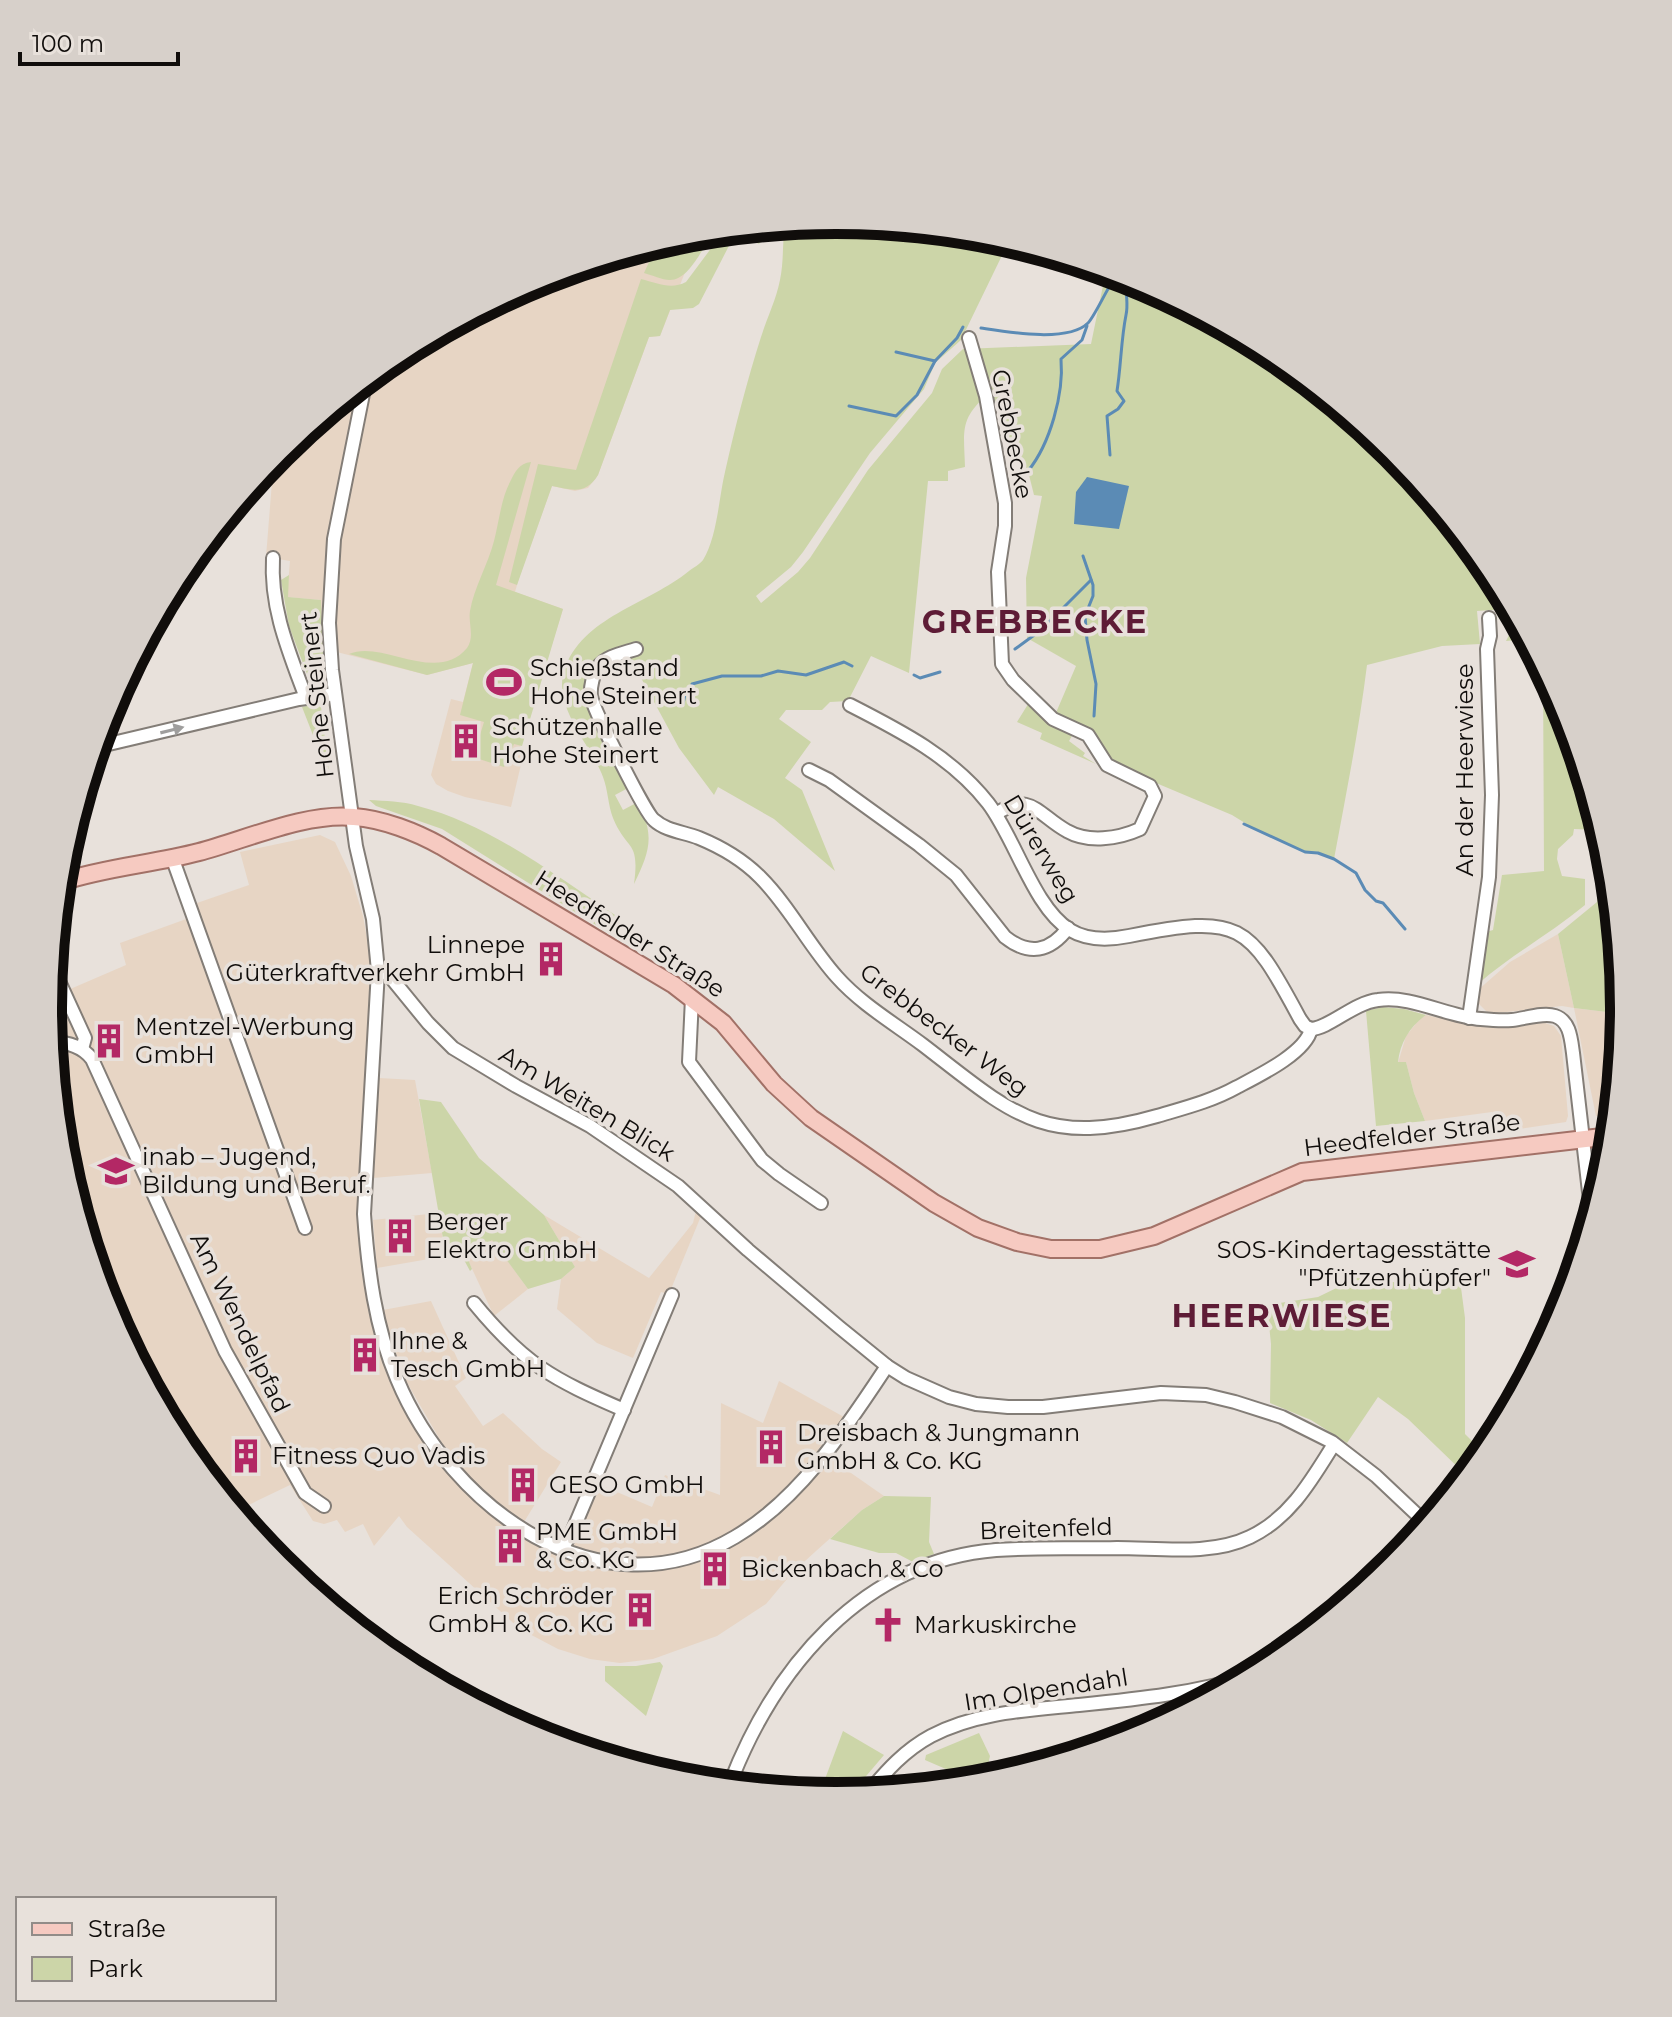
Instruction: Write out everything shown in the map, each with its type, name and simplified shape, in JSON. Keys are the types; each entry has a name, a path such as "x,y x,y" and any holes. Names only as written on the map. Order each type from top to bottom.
{"main road":[{"name":"Heedfelder Straße","path":"74,878 172,857 295,824 354,817 408,831 430,840 692,998 723,1023 790,1100 833,1135 961,1219 994,1235 1035,1247 1091,1250 1154,1236 1302,1172 1599,1137"}],"street":[{"name":"Grebbecke","path":"969,338 986,396 1005,503 998,572 1002,664 1013,680 1053,719 1088,735 1107,765 1150,786 1155,796 1140,829 1108,838 1094,839 1068,833 1028,805 1013,804 996,814"},
{"name":"Hohe Steinert","path":"354,817 329,633 331,564 363,396"},
{"path":"273,558 277,618 306,698"},
{"name":"An der Heerwiese","path":"1469,1018 1489,877 1492,795 1487,649 1489,618"},
{"name":"Grebbecker Weg","path":"636,649 608,659 598,667 591,696 601,723 651,817 670,829 712,844 749,867 785,906 839,980 1007,1108 1041,1122 1079,1129 1136,1121 1230,1091 1294,1052 1308,1039 1311,1029 1322,1027 1356,1006 1385,999 1469,1018 1509,1020 1552,1015 1564,1023 1569,1031 1573,1053 1582,1138"},
{"path":"109,744 335,694"},
{"name":"Dürerweg","path":"850,705 898,730 943,759 979,792 996,814 1047,907 1068,928 1087,937 1106,939 1188,925 1215,925 1238,933 1267,959 1300,1019 1311,1029"},
{"path":"809,770 834,783 939,860 956,875 1014,944 1031,949 1046,948 1054,944 1068,928"},
{"path":"354,817 356,846 373,919 378,971 364,1214 372,1293 387,1353 409,1405 454,1473 484,1502 514,1524 562,1549 599,1561 645,1565 690,1558 732,1539 759,1522 793,1489 855,1414 887,1366"},
{"path":"172,857 305,1228"},
{"name":"Am Weiten Blick","path":"378,971 388,974 453,1048 590,1126 678,1186 748,1250 887,1366 935,1392 991,1406 1043,1407 1161,1393 1206,1395 1282,1417 1308,1428 1376,1476 1420,1517"},
{"name":"Am Wendelpfad","path":"63,989 85,1038 82,1049 92,1059 103,1081 225,1351 305,1493 324,1506"},
{"path":"692,998 689,1062 762,1160 821,1203"},
{"path":"63,1043 82,1049"},
{"path":"1582,1138 1588,1189"},
{"path":"562,1549 573,1530 672,1295"},
{"path":"474,1303 501,1336 536,1367 572,1388 624,1410"},
{"name":"Breitenfeld","path":"734,1776 755,1727 793,1668 837,1618 879,1587 936,1562 995,1550 1196,1548 1235,1543 1272,1524 1284,1514 1298,1499 1334,1444"},
{"name":"Im Olpendahl","path":"879,1781 902,1757 927,1738 961,1724 1001,1714 1174,1694 1212,1685"}],"shaded area":[{"path":"695,247 660,336 649,337 598,475 588,488 575,491 552,486 519,578 515,592 563,609 518,754 523,756 511,807 448,791 436,784 431,775 451,699 463,702 473,663 427,675 321,648 321,600 287,597 290,561 266,557 272,479 365,394 449,338 540,293 636,261"},
{"path":"320,835 335,842 351,876 363,916 371,961 359,1202 362,1263 369,1313 394,1389 416,1430 464,1492 499,1521 565,1557 596,1483 652,1507 665,1475 720,1495 721,1403 763,1423 779,1381 844,1417 818,1450 884,1496 862,1510 816,1551 766,1604 717,1636 653,1659 620,1663 590,1659 558,1649 520,1629 407,1527 399,1516 374,1546 363,1524 345,1532 337,1520 324,1524 313,1521 290,1485 244,1507 192,1439 142,1351 121,1305 88,1209 69,1110 63,992 126,965 120,943 200,914 197,903 249,885 240,852"},
{"path":"1558,934 1574,1008 1562,1006 1497,1013 1487,1012 1479,1004 1478,990 1510,962"},
{"path":"1574,1008 1610,1012 1603,1110 1602,1115 1596,1116"},
{"path":"1426,1015 1482,1027 1545,1023 1554,1026 1561,1036 1566,1122 1493,1133 1492,1112 1425,1121 1406,1062 1398,1063 1406,1036"},
{"path":"379,1078 415,1080 432,1173 373,1178"},
{"path":"696,1211 701,1216 669,1294 661,1292 633,1358 597,1343 557,1309 561,1279 575,1267 544,1215 649,1278 693,1223"},
{"path":"438,1213 446,1256 377,1268 373,1220"},
{"path":"492,1239 528,1289 494,1316 467,1258"},
{"path":"431,1301 466,1378 455,1386 483,1426 503,1413 561,1462 524,1522 499,1505 461,1468 443,1445 406,1381 383,1310"}],"green space":[{"path":"785,236 887,236 1003,253 961,340 935,363 924,389 870,453 791,567 756,596 761,603 810,558 868,470 932,393 942,369 963,349 1091,344 1104,283 1178,314 1266,365 1346,427 1418,498 1480,578 1499,610 1477,611 1480,644 1442,646 1367,665 1334,859 1318,852 1305,851 1258,831 1232,815 1111,764 1089,729 1055,715 1076,666 1027,638 1026,578 1042,496 1034,495 1028,471 1005,434 994,397 990,398 988,394 972,411 965,426 965,467 948,471 948,481 928,481 909,673 871,656 848,701 830,702 822,710 786,710 779,719 811,742 785,778 802,790 835,871 774,819 718,787 714,795 679,748 627,652 623,650 588,680 630,787 615,795 623,810 638,802 647,825 647,853 634,884 634,852 618,829 603,777 568,712 562,685 564,671 585,637 600,624 673,583 703,560 708,551 746,387 782,266"},
{"path":"731,242 699,304 693,308 670,310 660,336 649,337 598,475 589,486 583,488 572,490 552,486 517,585 509,582 538,464 576,470 641,279 669,286 686,282 715,244"},
{"path":"705,246 690,268 677,278 667,280 644,273 651,257"},
{"name":"Schießstand Hohe Steinert","path":"531,462 496,585 563,609 522,746 514,744 504,767 476,758 472,761 484,722 460,715 473,663 427,675 349,654 377,652 440,662 455,658 467,648 471,639 472,602 491,550 504,496 518,469"},
{"path":"289,575 288,597 321,600 324,678 313,690 289,626 281,580"},
{"path":"1508,626 1516,640 1506,641"},
{"path":"1543,695 1569,760 1589,830 1574,829 1573,835 1558,849 1557,859 1562,876 1585,879 1585,905 1478,984 1486,932 1493,930 1502,875 1544,871"},
{"path":"1030,701 1073,734 1069,741 1096,764 1040,739 1042,733 1017,722"},
{"path":"315,704 321,707 332,775 329,776 302,707"},
{"path":"369,800 412,804 471,826 522,853 618,917 608,931 442,829 376,806"},
{"path":"1600,887 1608,958 1610,1012 1574,1008 1558,934 1597,902"},
{"path":"1383,1007 1426,1015 1407,1036 1398,1062 1406,1062 1425,1121 1376,1126 1366,1011"},
{"path":"419,1099 441,1102 479,1158 544,1215 575,1267 561,1279 528,1289 492,1240 467,1257 470,1271 463,1258 446,1256"},
{"path":"1357,1278 1438,1287 1460,1280 1465,1318 1465,1434 1476,1445 1459,1468 1408,1419 1378,1397 1347,1443 1311,1420 1270,1403 1271,1344 1267,1305 1318,1297"},
{"path":"884,1496 931,1497 929,1542 934,1554 913,1562 896,1553 879,1553 830,1539 862,1510"},
{"path":"660,1662 663,1666 646,1716 605,1681 605,1666"},
{"path":"843,1731 884,1755 861,1782 824,1782"},
{"path":"979,1733 990,1756 987,1768 955,1773 925,1760 926,1755"}],"water":[{"path":"1087,477 1129,486 1119,529 1074,524 1076,492"}],"waterway":[{"path":"981,328 1037,334 1066,333 1079,329 1088,323 1110,285"},
{"path":"1110,455 1107,416 1124,401 1117,391 1127,310 1126,291"},
{"path":"1028,471 1043,447 1054,418 1061,359 1082,340 1087,326"},
{"path":"896,352 935,361 963,327"},
{"path":"849,406 896,416 917,395 935,361"},
{"path":"1083,556 1093,585 1093,596 1085,616 1096,684 1094,716"},
{"path":"1044,627 1091,580"},
{"path":"1015,649 1037,633"},
{"path":"692,684 722,676 761,676 778,671 806,675 844,662 852,666"},
{"path":"914,675 920,678 940,672"},
{"path":"683,704 685,694"},
{"path":"1244,824 1305,852 1334,859 1356,873 1365,890 1376,901 1383,903 1405,929"}],"place":[{"name":"Schießstand Hohe Steinert","path":"504,682"},
{"name":"Schützenhalle Hohe Steinert","path":"466,741"},
{"name":"Linnepe Güterkraftverkehr GmbH","path":"551,959"},
{"name":"Mentzel-Werbung GmbH","path":"109,1041"},
{"name":"inab – Jugend, Bildung und Beruf.","path":"116,1171"},
{"name":"Berger Elektro GmbH","path":"400,1236"},
{"name":"SOS-Kindertagesstätte \"Pfützenhüpfer\"","path":"1517,1264"},
{"name":"Ihne & Tesch GmbH","path":"365,1355"},
{"name":"Dreisbach & Jungmann GmbH & Co. KG","path":"771,1447"},
{"name":"Fitness Quo Vadis","path":"246,1456"},
{"name":"GESO GmbH","path":"523,1485"},
{"name":"PME GmbH & Co. KG","path":"510,1546"},
{"name":"Bickenbach & Co","path":"715,1569"},
{"name":"Erich Schröder GmbH & Co. KG","path":"640,1610"},
{"name":"Markuskirche","path":"888,1625"}],"district":[{"name":"GREBBECKE","path":"1035,622"},
{"name":"HEERWIESE","path":"1282,1316"}]}
